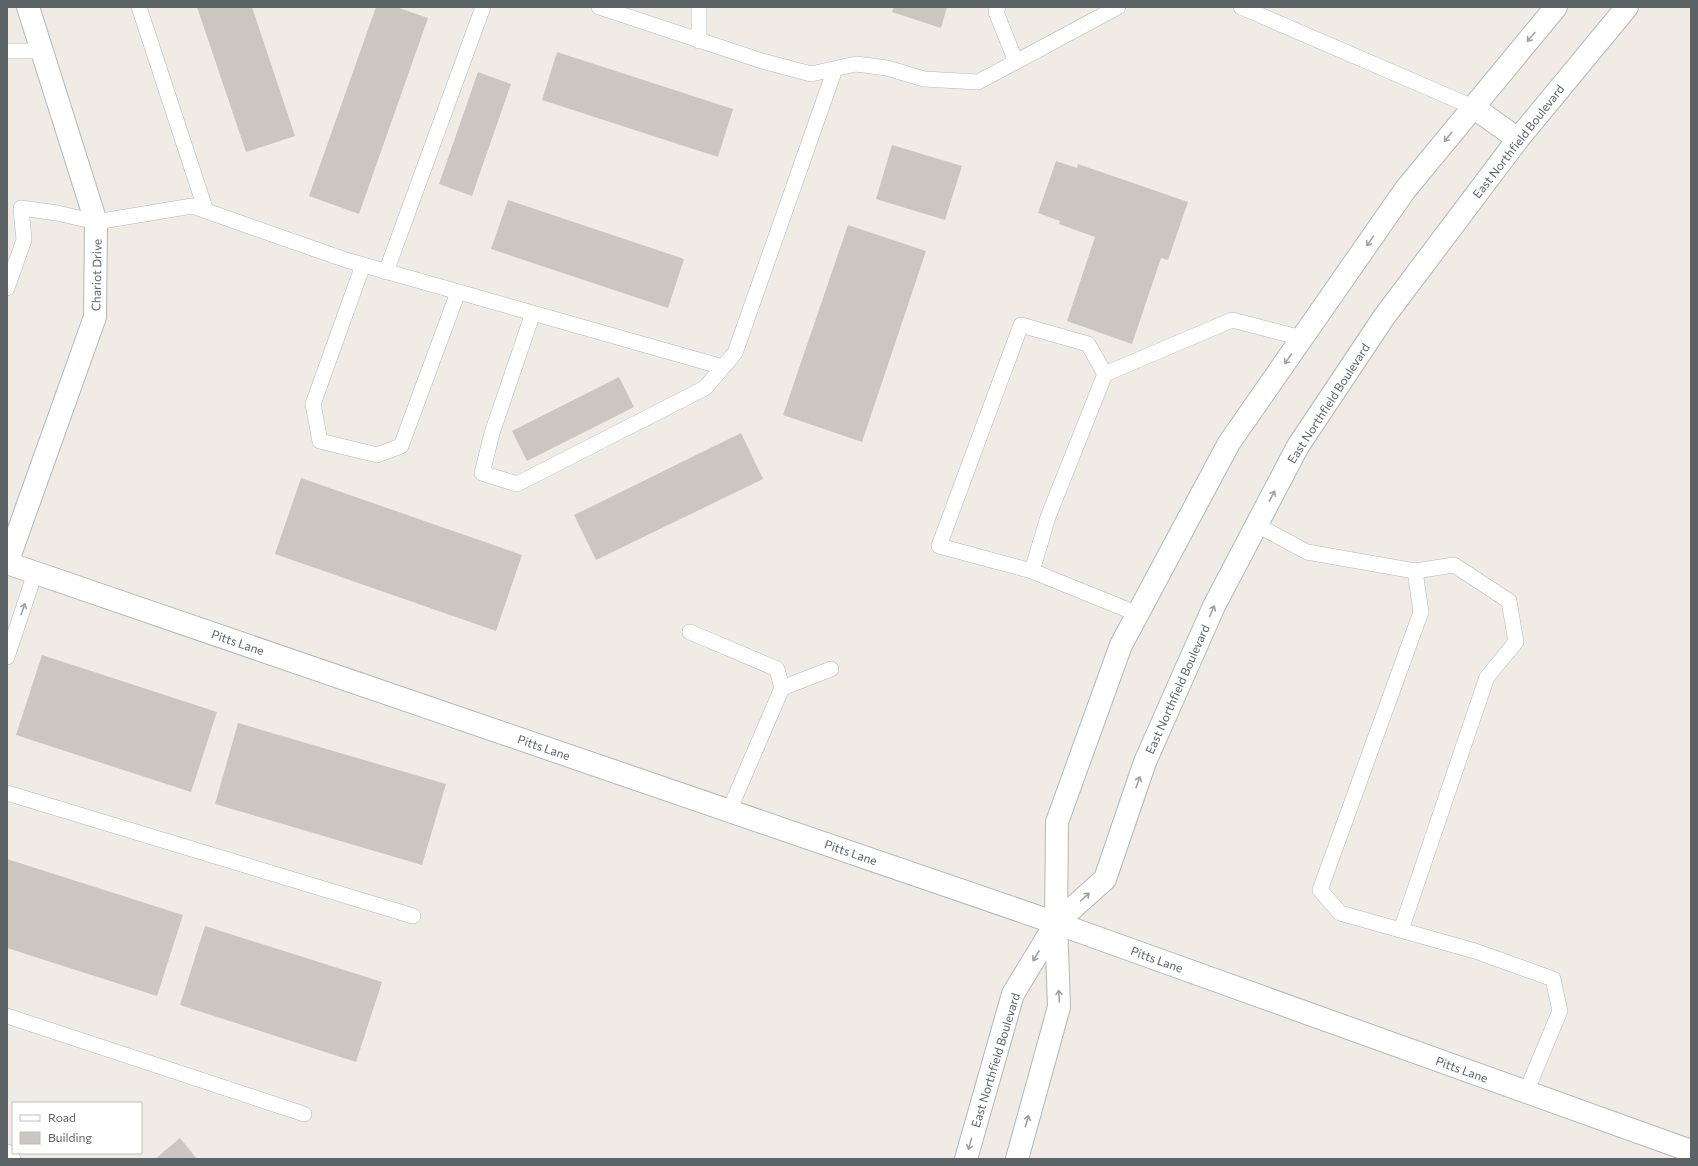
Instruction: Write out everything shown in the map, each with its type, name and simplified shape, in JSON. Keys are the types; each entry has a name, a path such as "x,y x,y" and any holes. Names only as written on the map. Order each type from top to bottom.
{"main road":[{"name":"Chariot Drive","path":"7,563 95,317 96,222 28,7"},
{"path":"1017,1159 1060,1007 1056,923 1057,822 1121,645 1229,443 1405,190 1556,7"},
{"name":"East Northfield Boulevard","path":"966,1159 1013,994 1056,923 1105,879 1145,762 1214,606 1298,446 1384,317 1518,139 1627,7"},
{"path":"1473,107 1518,139"},
{"name":"Pitts Lane","path":"7,563 1056,923 1691,1151"}],"lane":[{"path":"138,7 206,211"},
{"path":"386,272 483,7"},
{"path":"599,7 762,61 811,74 856,64 887,68 924,78 978,82 1118,7"},
{"path":"699,7 699,40"},
{"path":"998,7 996,12 1016,62"},
{"path":"1241,7 1473,107"},
{"path":"7,51 42,51"},
{"path":"533,313 492,433 482,473 517,484 705,388 735,353 835,69"},
{"path":"7,288 24,240 21,208 57,213 96,222 192,206 363,265 723,368"},
{"path":"363,265 313,404 320,441 377,455 401,446 458,292"},
{"path":"1032,571 1048,516 1105,374 1232,320 1302,338"},
{"path":"1105,374 1088,344 1021,324 939,546 1032,571 1138,614"},
{"path":"1257,525 1307,552 1415,570 1454,565 1509,601 1516,642 1487,677 1401,930"},
{"path":"1415,570 1421,612 1320,890 1340,913 1475,951 1553,979 1560,1011 1526,1092"},
{"path":"9,651 36,573"},
{"path":"690,632 777,669 782,688 729,811"},
{"path":"782,688 830,669"},
{"path":"7,793 413,916"},
{"path":"7,1016 304,1114"},
{"path":"7,1152 13,1159"}],"building":[{"path":"197,7 252,7 295,136 246,152"},
{"path":"376,7 396,7 428,18 359,214 309,196"},
{"path":"894,7 947,7 941,28 892,12"},
{"path":"557,52 733,109 718,157 542,100"},
{"path":"478,72 511,84 472,196 439,184"},
{"path":"892,145 962,166 945,220 876,199"},
{"path":"1056,161 1077,168 1078,164 1188,202 1168,260 1161,258 1132,344 1067,321 1095,237 1059,224 1060,221 1038,213"},
{"path":"508,200 684,259 668,308 491,249"},
{"path":"848,225 926,251 862,442 783,415"},
{"path":"619,377 634,407 527,461 512,431"},
{"path":"741,433 763,479 596,560 574,515"},
{"path":"301,478 522,555 496,631 275,554"},
{"path":"42,655 217,712 191,792 16,735"},
{"path":"238,723 446,784 422,865 215,804"},
{"path":"7,859 183,915 157,996 7,948"},
{"path":"205,926 382,982 356,1062 180,1005"},
{"path":"180,1138 197,1159 155,1159"}]}
